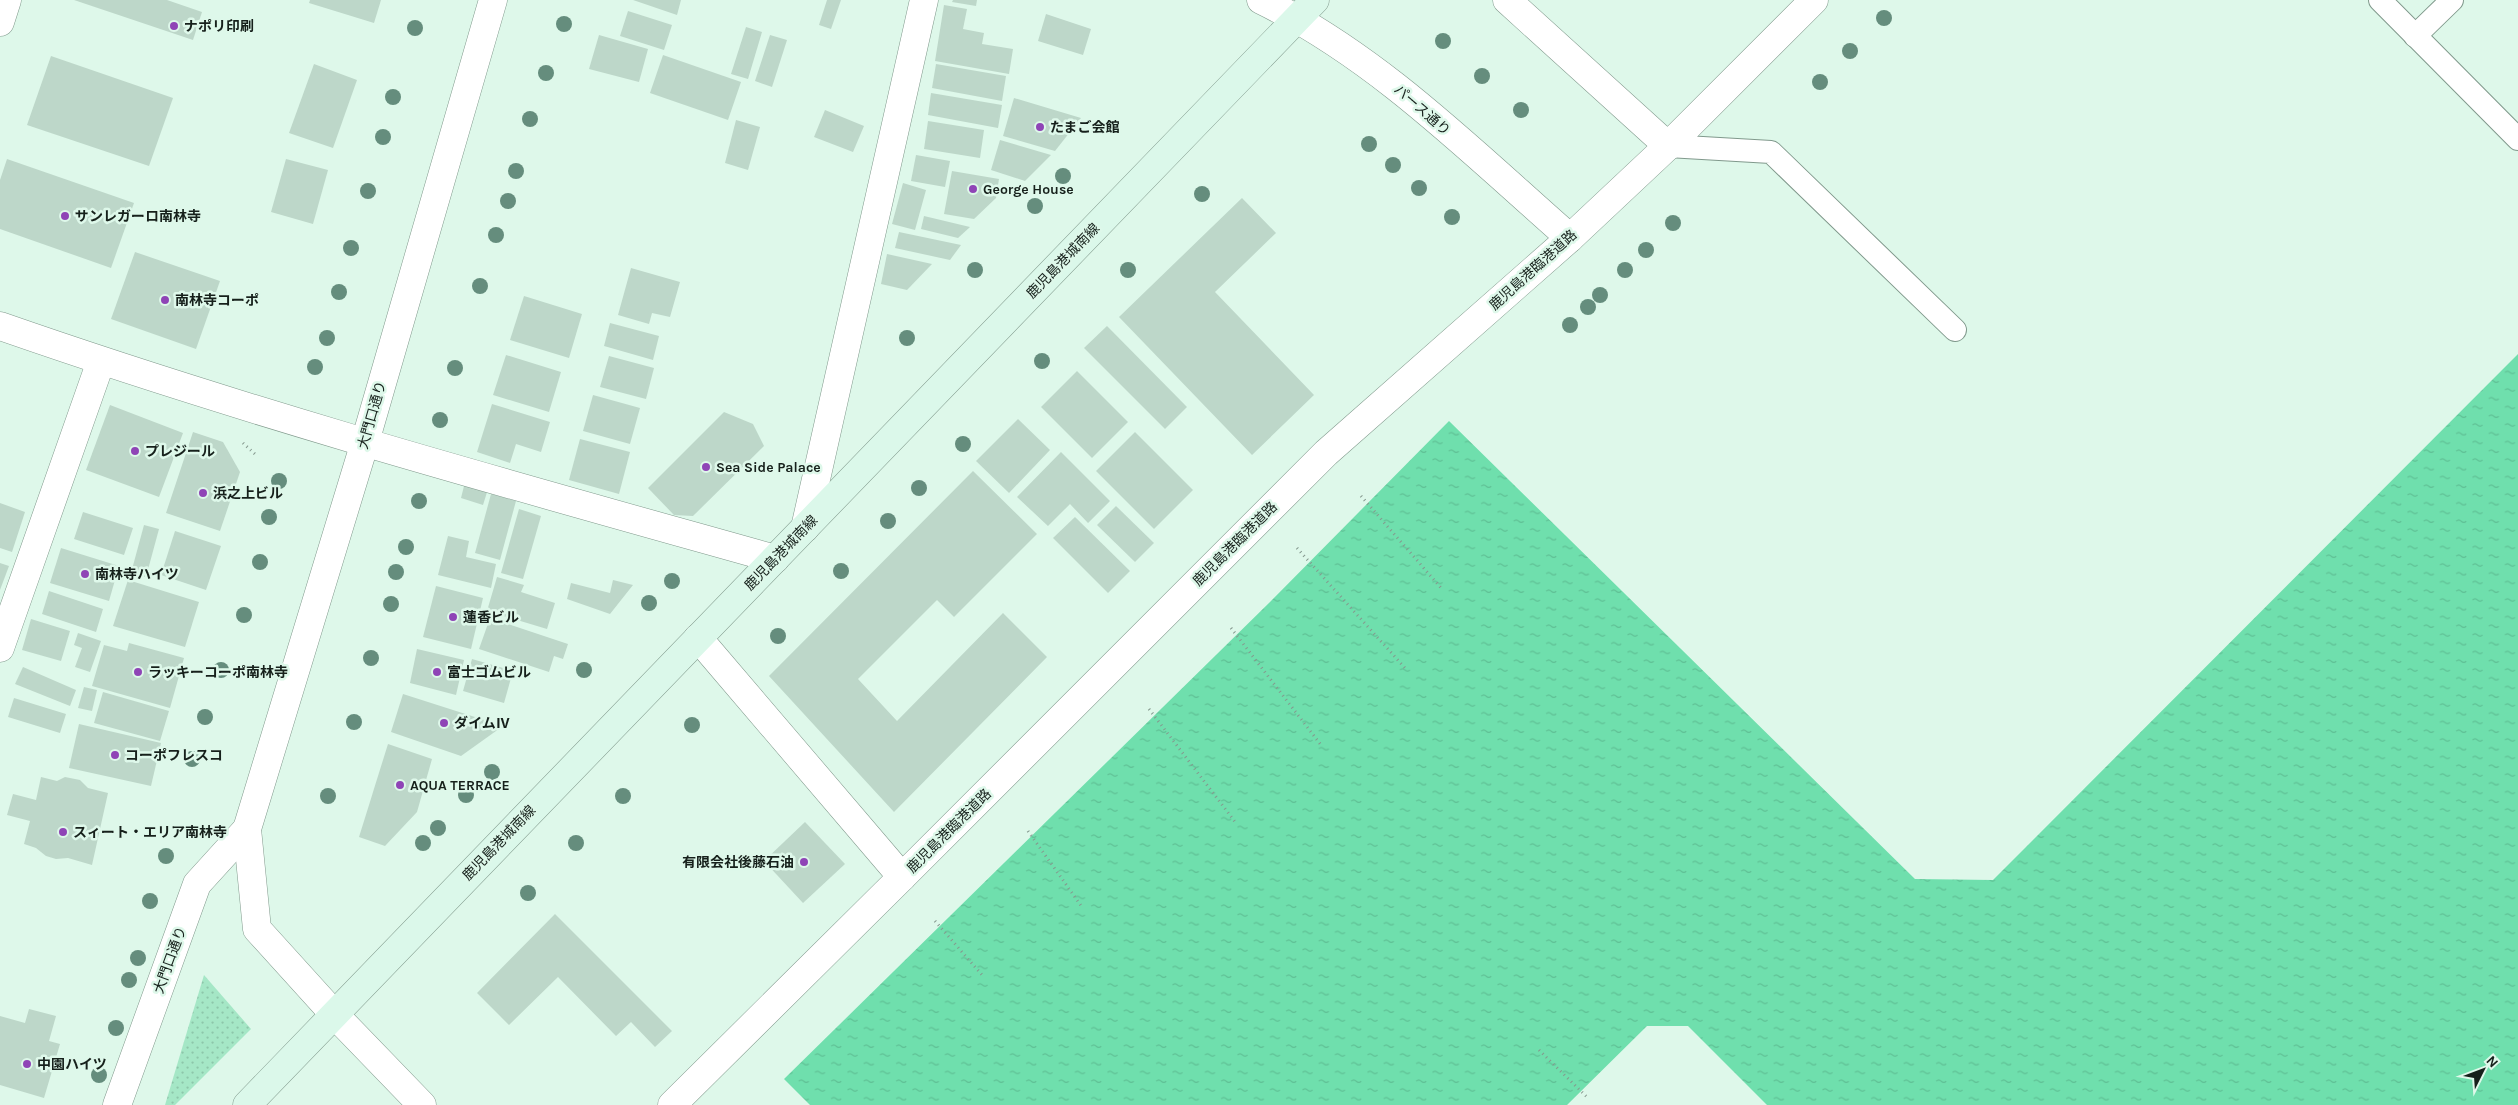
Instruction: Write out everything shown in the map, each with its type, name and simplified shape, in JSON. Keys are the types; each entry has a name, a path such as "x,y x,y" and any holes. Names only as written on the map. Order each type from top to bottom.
{"main road":[{"name":"鹿児島港城南線","path":"247,1105 1307,9"}],"street":[{"path":"0,22 7,0"},
{"name":"大門口通り","path":"422,1105 334,1014 257,929 247,829 365,442 493,0"},
{"path":"805,528 924,0"},
{"name":"パース通り","path":"1261,0 1307,9 1570,238"},
{"path":"1507,0 1668,146"},
{"name":"鹿児島港臨港道路","path":"672,1105 902,878 1326,453 1570,238 1668,146 1814,0"},
{"path":"0,326 100,361 365,442 775,559"},
{"path":"0,648 100,361"},
{"path":"698,638 902,878"},
{"name":"大門口通り","path":"117,1105 197,884 247,829"}],"lane":[{"path":"2380,0 2518,139"},
{"path":"2415,36 2452,0"},
{"path":"1668,146 1771,152 1955,330"}],"path":[{"path":"243,443 256,455"},
{"path":"1361,496 1442,589"},
{"path":"1297,548 1405,668"},
{"path":"1231,628 1322,745"},
{"path":"1149,709 1236,823"},
{"path":"1028,831 1082,907"},
{"path":"935,921 983,976"},
{"path":"1539,1050 1589,1099"}],"shaded area":[{"path":"204,975 251,1029 175,1105 165,1105"}],"water":[{"path":"2518,354 2518,1105 1767,1105 1688,1026 1647,1026 1567,1105 810,1105 784,1079 1270,602 1449,421 1915,879 1993,880"}],"building":[{"name":"ナポリ印刷","path":"74,0 167,0 202,12 193,40"},
{"path":"310,0 381,0 374,23 309,3"},
{"path":"633,0 681,0 677,15"},
{"path":"827,0 841,0 831,29 819,25"},
{"path":"953,0 977,0 976,6 952,2"},
{"path":"944,5 967,9 963,29 984,33 982,44 1013,49 1009,74 935,61"},
{"path":"628,11 672,25 664,50 620,36"},
{"path":"1046,14 1091,29 1083,55 1038,41"},
{"path":"746,27 762,32 748,79 731,74"},
{"path":"599,35 648,49 639,82 589,69"},
{"path":"770,35 787,40 772,87 755,81"},
{"path":"663,55 741,82 728,120 650,93"},
{"path":"51,56 173,98 149,166 27,125"},
{"path":"314,64 357,80 333,148 289,133"},
{"path":"936,64 1006,76 1002,101 932,88"},
{"path":"931,93 1002,105 998,128 928,115"},
{"name":"たまご会館","path":"1014,98 1081,118 1055,151 1003,136"},
{"path":"825,110 864,126 853,152 814,137"},
{"path":"736,120 760,127 748,170 725,163"},
{"path":"928,121 984,130 980,158 924,149"},
{"path":"1000,140 1051,155 1025,181 991,170"},
{"path":"916,155 950,161 945,187 911,181"},
{"name":"サンレガーロ南林寺","path":"7,159 134,203 111,268 0,229 0,180"},
{"path":"286,159 328,170 313,224 271,212"},
{"name":"George House","path":"952,171 999,179 996,198 974,219 944,214"},
{"path":"903,183 926,190 915,230 892,224"},
{"path":"1242,198 1276,233 1215,292 1314,395 1252,455 1119,317"},
{"path":"924,216 970,227 958,238 921,229"},
{"path":"899,232 961,245 950,260 895,248"},
{"name":"南林寺コーポ","path":"135,252 220,281 196,349 111,319"},
{"path":"887,254 932,264 907,290 881,284"},
{"path":"631,268 680,282 670,317 652,313 649,324 618,315"},
{"path":"524,296 582,314 569,358 510,340"},
{"path":"610,323 659,336 653,360 604,346"},
{"path":"1107,326 1187,407 1165,429 1084,348"},
{"path":"506,355 561,372 549,412 493,395"},
{"path":"609,356 654,368 646,399 600,387"},
{"path":"1077,371 1128,422 1092,458 1041,407"},
{"path":"593,395 640,408 630,444 583,431"},
{"path":"492,404 550,422 541,452 516,444 510,463 477,452"},
{"name":"プレジール","path":"110,405 183,433 159,497 86,470"},
{"name":"Sea Side Palace","path":"724,412 753,424 764,446 693,516 674,515 648,488"},
{"path":"1018,419 1050,450 1009,493 976,461"},
{"name":"浜之上ビル","path":"193,432 223,442 240,472 220,531 166,513"},
{"path":"1135,432 1193,490 1154,529 1096,471"},
{"path":"580,439 630,452 619,494 569,480"},
{"path":"1061,452 1110,501 1088,523 1070,504 1048,526 1017,497"},
{"path":"973,471 1037,534 954,617 937,600 858,679 897,721 1003,613 1047,657 894,812 769,676"},
{"path":"465,482 488,489 483,505 461,498"},
{"path":"491,494 516,501 500,560 475,553"},
{"path":"0,503 25,512 12,552 0,548"},
{"path":"1116,506 1154,543 1135,562 1097,525"},
{"path":"519,509 541,516 523,579 501,573"},
{"path":"83,512 133,528 124,555 74,539"},
{"path":"1075,517 1130,571 1108,593 1053,538"},
{"path":"144,525 159,529 146,577 131,573"},
{"path":"175,531 221,546 206,590 161,575"},
{"path":"448,536 469,541 466,557 496,564 491,588 438,575"},
{"name":"南林寺ハイツ","path":"61,548 119,566 109,601 50,583"},
{"path":"0,563 9,566 0,590"},
{"path":"497,577 524,585 521,592 555,603 547,629 487,611"},
{"path":"128,580 199,602 185,647 113,626"},
{"path":"613,580 633,585 610,614 567,599 571,583 610,593"},
{"name":"蓮香ビル","path":"436,586 483,598 471,649 423,637"},
{"path":"49,591 103,609 96,632 42,614"},
{"path":"490,618 568,644 563,659 554,656 549,672 479,649"},
{"path":"31,619 70,631 61,661 22,650"},
{"path":"78,633 101,641 90,672 75,667 82,648 74,645"},
{"name":"ラッキーコーポ南林寺","path":"129,643 184,658 170,708 92,686 104,645 127,651"},
{"name":"富士ゴムビル","path":"417,649 464,660 456,695 410,683"},
{"path":"472,659 513,671 504,703 463,691"},
{"path":"23,667 76,690 70,706 15,684"},
{"path":"84,687 97,690 92,711 78,708"},
{"path":"103,692 169,711 160,741 94,723"},
{"name":"ダイムⅣ","path":"403,694 503,726 461,756 391,732"},
{"path":"14,698 66,714 60,733 8,717"},
{"name":"コーポフレスコ","path":"79,724 161,743 151,786 69,768"},
{"name":"AQUA TERRACE","path":"388,744 432,759 417,812 385,846 359,837"},
{"name":"スィート・エリア南林寺","path":"41,777 57,781 65,777 80,780 88,788 108,793 92,865 68,858 56,859 46,856 36,848 24,844 30,821 7,815 13,794 36,800"},
{"name":"有限会社後藤石油","path":"805,822 845,864 803,903 764,861"},
{"path":"555,914 672,1031 655,1047 631,1022 616,1036 558,977 509,1025 477,993"},
{"name":"中園ハイツ","path":"29,1009 56,1016 49,1041 60,1044 44,1098 0,1085 0,1016 25,1023"}],"place":[{"name":"ナポリ印刷","path":"174,26"},
{"name":"たまご会館","path":"1040,127"},
{"name":"George House","path":"973,189"},
{"name":"サンレガーロ南林寺","path":"65,216"},
{"name":"南林寺コーポ","path":"165,300"},
{"name":"プレジール","path":"135,451"},
{"name":"Sea Side Palace","path":"706,467"},
{"name":"浜之上ビル","path":"203,493"},
{"name":"南林寺ハイツ","path":"85,574"},
{"name":"蓮香ビル","path":"453,617"},
{"name":"ラッキーコーポ南林寺","path":"138,672"},
{"name":"富士ゴムビル","path":"437,672"},
{"name":"ダイムⅣ","path":"444,723"},
{"name":"コーポフレスコ","path":"115,755"},
{"name":"AQUA TERRACE","path":"400,785"},
{"name":"スィート・エリア南林寺","path":"63,832"},
{"name":"有限会社後藤石油","path":"804,862"},
{"name":"中園ハイツ","path":"27,1064"}]}
